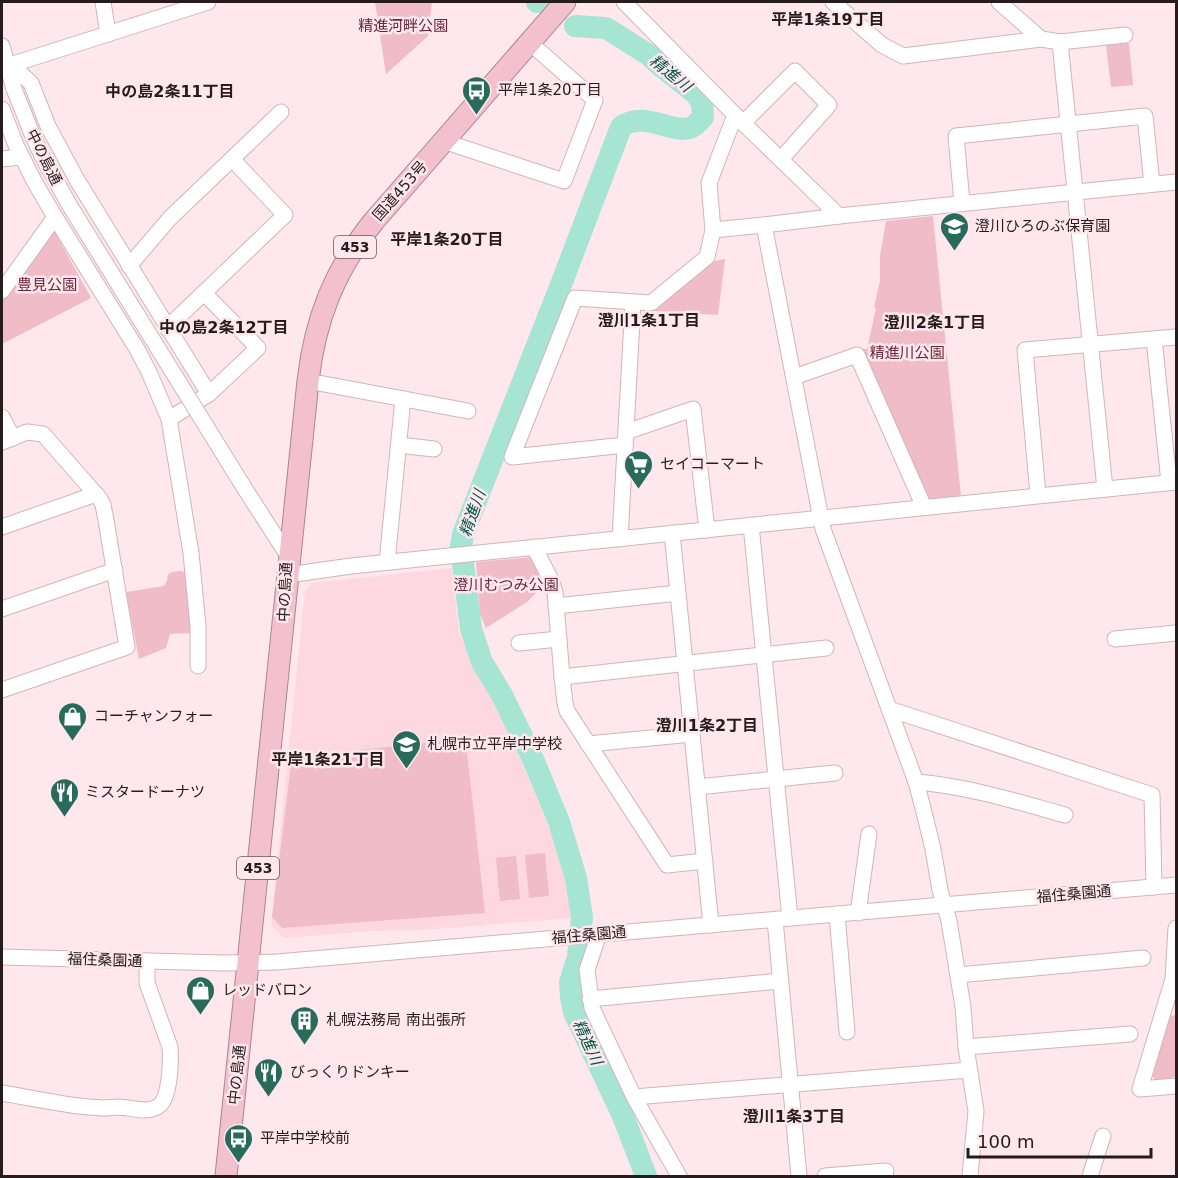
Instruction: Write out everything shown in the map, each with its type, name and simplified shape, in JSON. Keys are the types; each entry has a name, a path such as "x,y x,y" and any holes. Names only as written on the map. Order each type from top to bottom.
{"highway":[{"name":"国道453号","path":"289,567 311,354 329,293 341,269 367,230 565,2"},
{"name":"中の島通","path":"226,1176 289,567"}],"street":[{"path":"103,2 108,34"},
{"path":"4,70 208,2"},
{"path":"624,2 839,216"},
{"path":"833,2 882,45 903,56 1041,39 1060,42 1125,35"},
{"path":"999,2 1041,39"},
{"path":"443,141 564,181 595,100 529,42"},
{"path":"1060,42 1105,489"},
{"name":"中の島通","path":"2,46 4,70 39,148 70,206 245,489 289,567"},
{"path":"4,70 19,72 31,83 48,126 67,163 209,394"},
{"path":"707,530 693,409 625,438 513,457 575,298 651,303 707,257 713,230 709,183 739,119 795,71 829,105 782,159"},
{"path":"2,109 22,157 55,217 149,372 169,419 191,553 198,626 198,666"},
{"path":"129,266 170,218 281,112"},
{"path":"962,203 956,136 1145,116 1152,184"},
{"path":"2,159 22,157"},
{"path":"167,328 285,215 232,159"},
{"path":"713,230 1176,182"},
{"path":"2,291 55,217"},
{"path":"764,225 823,529 916,783 927,821 940,890 949,921 976,1110 970,1176"},
{"path":"169,419 209,394 258,348 204,293"},
{"path":"620,539 633,302"},
{"path":"1038,495 1025,350 1176,337"},
{"path":"289,567 351,566 1173,482 1154,339"},
{"path":"794,378 857,356 924,507"},
{"path":"308,381 468,411"},
{"path":"387,562 403,399"},
{"path":"2,417 7,440 27,432 43,434 103,505 127,647 2,690"},
{"path":"399,445 434,449"},
{"path":"2,527 96,494"},
{"path":"751,525 776,779 782,919 780,981 799,1176"},
{"path":"672,533 711,925"},
{"path":"534,547 555,592 567,711 667,865 705,861"},
{"path":"2,609 115,570"},
{"path":"556,606 678,593"},
{"path":"1115,639 1176,633"},
{"path":"519,643 559,639"},
{"path":"562,677 826,648"},
{"path":"889,709 1152,795 1154,887"},
{"path":"588,744 692,734"},
{"path":"697,787 835,773"},
{"path":"916,783 942,784 976,791 1065,815"},
{"path":"858,913 869,834"},
{"name":"福住桑園通","path":"2,957 277,962 1176,885"},
{"path":"837,915 847,1032"},
{"path":"1176,928 1173,979 1140,1089 1176,1086"},
{"path":"587,936 587,970 592,1008 634,1097 679,1176"},
{"path":"958,975 1143,958"},
{"path":"2,1093 104,1108 148,1110 159,1106 167,1093 171,1056 170,1047 147,983 147,961"},
{"path":"590,999 780,981"},
{"path":"966,1047 1130,1034"},
{"path":"634,1097 969,1070"},
{"path":"1090,1176 1103,1136"},
{"path":"825,1176 886,1171 885,1176"}],"shaded area":[{"name":"札幌市立平岸中学校","path":"452,568 459,635 467,645 496,700 553,838 562,862 572,918 284,938 271,925 305,591 312,583"}],"green space":[{"name":"精進河畔公園","path":"375,2 432,2 428,36 386,74"},
{"path":"1129,43 1133,85 1111,87 1106,45"},
{"name":"精進川公園","path":"933,216 961,496 928,499 861,349 867,349 876,308 874,307 880,281 880,256 886,221"},
{"name":"豊見公園","path":"50,223 91,298 2,344 2,300"},
{"path":"725,259 718,315 654,311 714,261"},
{"name":"澄川むつみ公園","path":"532,557 547,587 541,588 527,602 486,628 480,614 476,562"},
{"path":"180,571 188,573 193,633 170,634 166,648 139,659 126,592 164,586 168,574"},
{"path":"454,740 467,752 485,913 282,928 272,917 292,757"},
{"path":"545,853 549,896 529,898 525,855"},
{"path":"516,856 520,899 500,901 496,858"},
{"path":"1176,1015 1176,1077 1155,1080 1151,1073 1168,1016"}],"waterway":[{"name":"精進川","path":"575,26 606,28 649,55 696,94 702,103 703,117 693,126 685,129 649,121 630,122 621,127 463,534 461,547 471,629 482,662 502,695 533,759 559,822 576,878 582,917 578,957 570,982 574,1012 623,1116 646,1176"}],"place":[{"name":"平岸1条20丁目","path":"477,116"},
{"name":"澄川ひろのぶ保育園","path":"954,252"},
{"name":"セイコーマート","path":"639,490"},
{"name":"コーチャンフォー","path":"73,742"},
{"name":"札幌市立平岸中学校","path":"406,770"},
{"name":"ミスタードーナツ","path":"64,818"},
{"name":"レッドバロン","path":"201,1016"},
{"name":"札幌法務局 南出張所","path":"305,1046"},
{"name":"びっくりドンキー","path":"269,1098"},
{"name":"平岸中学校前","path":"239,1164"}],"district":[{"name":"平岸1条19丁目","path":"828,19"},
{"name":"中の島2条11丁目","path":"170,91"},
{"name":"平岸1条20丁目","path":"447,239"},
{"name":"澄川1条1丁目","path":"649,320"},
{"name":"澄川2条1丁目","path":"935,322"},
{"name":"中の島2条12丁目","path":"224,327"},
{"name":"澄川1条2丁目","path":"707,725"},
{"name":"平岸1条21丁目","path":"328,759"},
{"name":"澄川1条3丁目","path":"794,1116"}]}
